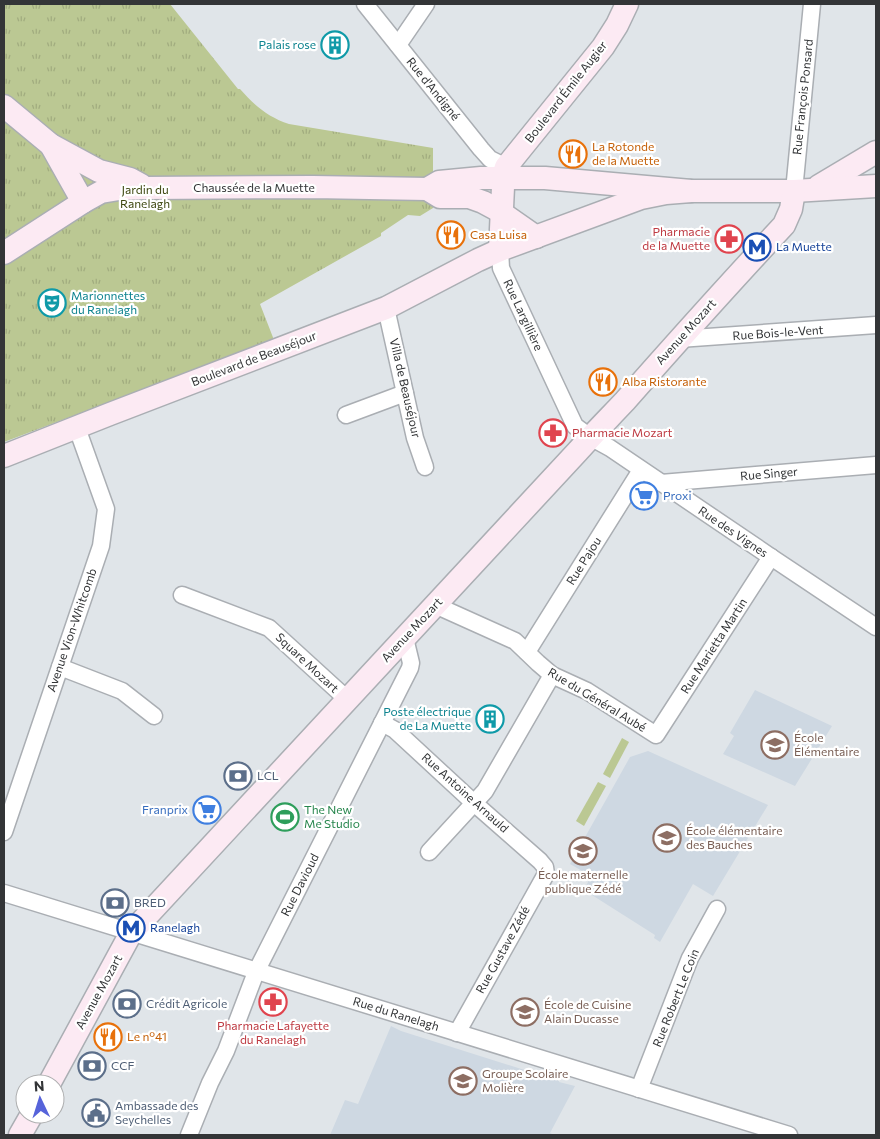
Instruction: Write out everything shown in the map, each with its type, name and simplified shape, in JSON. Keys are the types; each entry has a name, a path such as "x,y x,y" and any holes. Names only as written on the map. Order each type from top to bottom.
{"street":[{"name":"Rue d'Andigné","path":"365,4 481,149 505,173"},
{"path":"398,45 426,4"},
{"name":"Boulevard Émile Augier","path":"505,173 602,47 617,25 626,4"},
{"name":"Rue François Ponsard","path":"803,190 812,4"},
{"path":"4,106 51,145 99,171 130,179 146,188"},
{"path":"51,145 83,202"},
{"path":"803,190 876,152"},
{"name":"Chaussée de la Muette","path":"4,253 83,202 101,192 119,189 428,189 439,182 481,178 505,173 691,191"},
{"name":"Rue Largillière","path":"505,173 500,250 501,268 575,426 590,437"},
{"name":"Chaussée de la Muette","path":"500,250 641,198 666,193 803,190 872,183"},
{"name":"Chaussée de la Muette","path":"428,189 440,197 469,197 483,202 536,237"},
{"name":"Avenue Mozart","path":"54,1074 132,933 606,421 784,225 803,190"},
{"name":"Boulevard de Beauséjour","path":"4,456 386,308 500,250"},
{"name":"Villa de Beauséjour","path":"386,308 415,438 425,467"},
{"name":"Rue Bois-le-Vent","path":"679,339 876,325"},
{"path":"346,415 405,393"},
{"name":"Avenue Vion-Whitcomb","path":"4,832 101,546 106,509 76,428"},
{"name":"Rue des Vignes","path":"590,437 610,448 876,627"},
{"name":"Rue Singer","path":"661,483 876,465"},
{"name":"Rue Pajou","path":"528,652 641,470"},
{"name":"Rue Marietta Martin","path":"656,735 771,558"},
{"name":"Square Mozart","path":"182,595 269,628 348,700"},
{"name":"Rue du Général Aubé","path":"435,605 515,641 552,675 587,691 656,735"},
{"name":"Rue Davioud","path":"189,1135 210,1083 226,1051 256,972 410,668 411,663 405,638"},
{"path":"60,667 122,691 154,716"},
{"path":"429,852 485,791 552,675"},
{"name":"Rue Antoine Arnauld","path":"382,723 395,730 546,867"},
{"name":"Rue Gustave Zédé","path":"457,1033 546,874 546,867"},
{"name":"Rue du Ranelagh","path":"4,893 789,1135"},
{"name":"Rue Robert Le Coin","path":"639,1089 690,958 717,909"},
{"path":"20,1135 26,1124"}],"shaded area":[{"name":"École Élémentaire","path":"755,690 832,726 795,786 723,754 734,736 730,733"},
{"name":"École élémentaire des Bauches","path":"648,751 768,805 713,896 693,884 660,942 654,938 655,935 584,890 591,876 570,864 630,757"},
{"name":"Groupe Scolaire Molière","path":"391,1026 401,1031 575,1086 550,1133 554,1135 330,1135 345,1100 358,1104"}],"green space":[{"name":"Jardin du Ranelagh","path":"4,4 170,4 238,89 274,118 289,124 433,148 433,208 420,216 408,215 381,233 381,236 260,304 274,340 4,442"},
{"path":"622,738 629,742 610,778 603,774"},
{"path":"598,782 606,786 584,826 576,821"}],"place":[{"name":"Palais rose","path":"335,45"},
{"name":"La Rotonde de la Muette","path":"573,154"},
{"name":"Casa Luisa","path":"451,235"},
{"name":"Pharmacie de la Muette","path":"729,239"},
{"name":"La Muette","path":"757,247"},
{"name":"Marionnettes du Ranelagh","path":"52,303"},
{"name":"Alba Ristorante","path":"603,382"},
{"name":"Pharmacie Mozart","path":"553,433"},
{"name":"Proxi","path":"644,496"},
{"name":"Poste électrique de La Muette","path":"490,719"},
{"name":"École Élémentaire","path":"775,745"},
{"name":"LCL","path":"238,776"},
{"name":"Franprix","path":"207,810"},
{"name":"The New Me Studio","path":"285,817"},
{"name":"École élémentaire des Bauches","path":"667,838"},
{"name":"École maternelle publique Zédé","path":"583,851"},
{"name":"BRED","path":"115,903"},
{"name":"Ranelagh","path":"131,928"},
{"name":"Pharmacie Lafayette du Ranelagh","path":"273,1002"},
{"name":"Crédit Agricole","path":"127,1004"},
{"name":"École de Cuisine Alain Ducasse","path":"525,1012"},
{"name":"Le n°41","path":"108,1037"},
{"name":"CCF","path":"92,1066"},
{"name":"Groupe Scolaire Molière","path":"463,1081"},
{"name":"Ambassade des Seychelles","path":"96,1113"}]}
